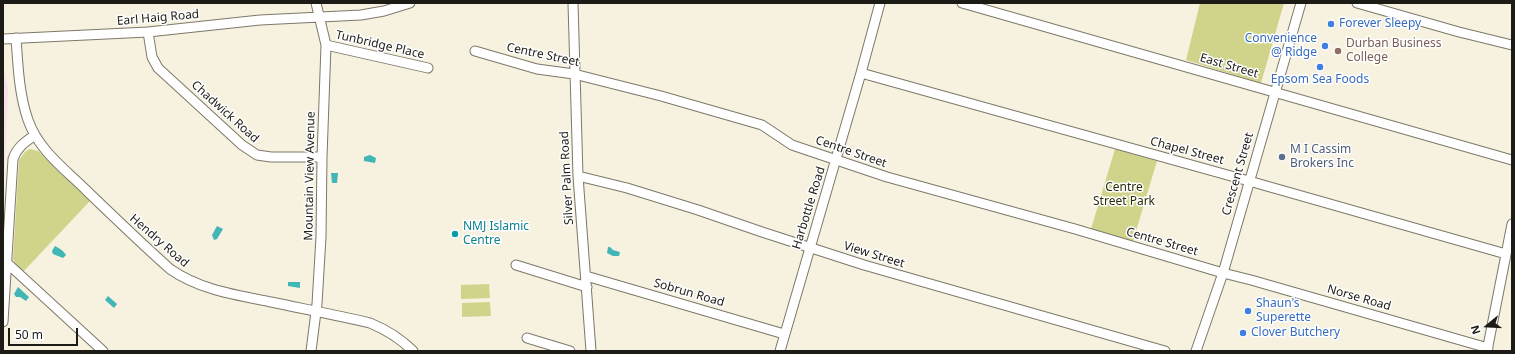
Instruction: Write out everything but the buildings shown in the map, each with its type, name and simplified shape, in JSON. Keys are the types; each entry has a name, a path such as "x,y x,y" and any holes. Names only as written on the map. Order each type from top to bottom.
{"street":[{"name":"Mountain View Avenue","path":"312,351 318,304 326,45 316,3"},
{"name":"Earl Haig Road","path":"3,39 148,32 260,20 372,13 410,3"},
{"name":"Silver Palm Road","path":"573,3 578,176 591,351"},
{"name":"Harbottle Road","path":"780,351 880,3"},
{"name":"East Street","path":"962,3 1512,160"},
{"name":"Crescent Street","path":"1196,351 1223,273 1301,3"},
{"path":"1357,3 1459,32 1512,45"},
{"name":"Chadwick Road","path":"148,32 152,57 158,68 242,145 257,155 322,157"},
{"name":"Hendry Road","path":"16,38 23,102 28,120 42,147 158,258 181,276 198,285 244,297 370,323 389,331 400,338 413,351"},
{"name":"Tunbridge Place","path":"326,45 428,68"},
{"name":"Centre Street","path":"475,51 537,68 574,74 661,96 762,125 792,145 887,177 1075,229 1223,273"},
{"name":"Chapel Street","path":"861,73 1506,254"},
{"path":"3,322 14,159 16,151 20,145 35,135"},
{"name":"View Street","path":"578,176 627,188 864,265 1165,351"},
{"path":"1488,350 1506,254 1510,242 1512,224"},
{"path":"7,262 103,351"},
{"path":"516,265 586,286"},
{"name":"Norse Road","path":"1223,273 1252,280 1488,350"},
{"name":"Sobrun Road","path":"586,276 784,334"},
{"path":"527,338 570,351"}],"shaded area":[{"path":"3,65 8,89 3,206"}],"green space":[{"path":"1200,3 1284,3 1261,83 1186,60"},
{"path":"30,149 38,151 90,201 23,272 16,265 13,259 19,160 25,152"},
{"name":"Centre Street Park","path":"1115,149 1157,161 1133,241 1091,229"},
{"path":"489,284 490,298 461,299 461,285"},
{"path":"490,302 491,316 462,317 462,303"}],"water":[{"path":"370,155 376,158 375,163 364,161 364,157"},
{"path":"331,173 338,173 337,183 332,183"},
{"path":"217,226 223,229 217,239 214,240 212,235"},
{"path":"55,246 65,253 66,255 63,258 53,254 52,251"},
{"path":"608,247 620,252 619,256 613,256 607,253"},
{"path":"288,282 300,282 300,288 288,286"},
{"path":"18,287 29,297 26,301 20,297 16,297 14,294"},
{"path":"108,296 117,304 114,308 105,300"}],"place":[{"name":"Forever Sleepy","path":"1331,24"},
{"name":"Convenience @ Ridge","path":"1325,46"},
{"name":"Durban Business College","path":"1338,51"},
{"name":"Epsom Sea Foods","path":"1320,67"},
{"name":"M I Cassim Brokers Inc","path":"1282,157"},
{"name":"NMJ Islamic Centre","path":"455,234"},
{"name":"Shaun's Superette","path":"1248,311"},
{"name":"Clover Butchery","path":"1243,333"}]}
